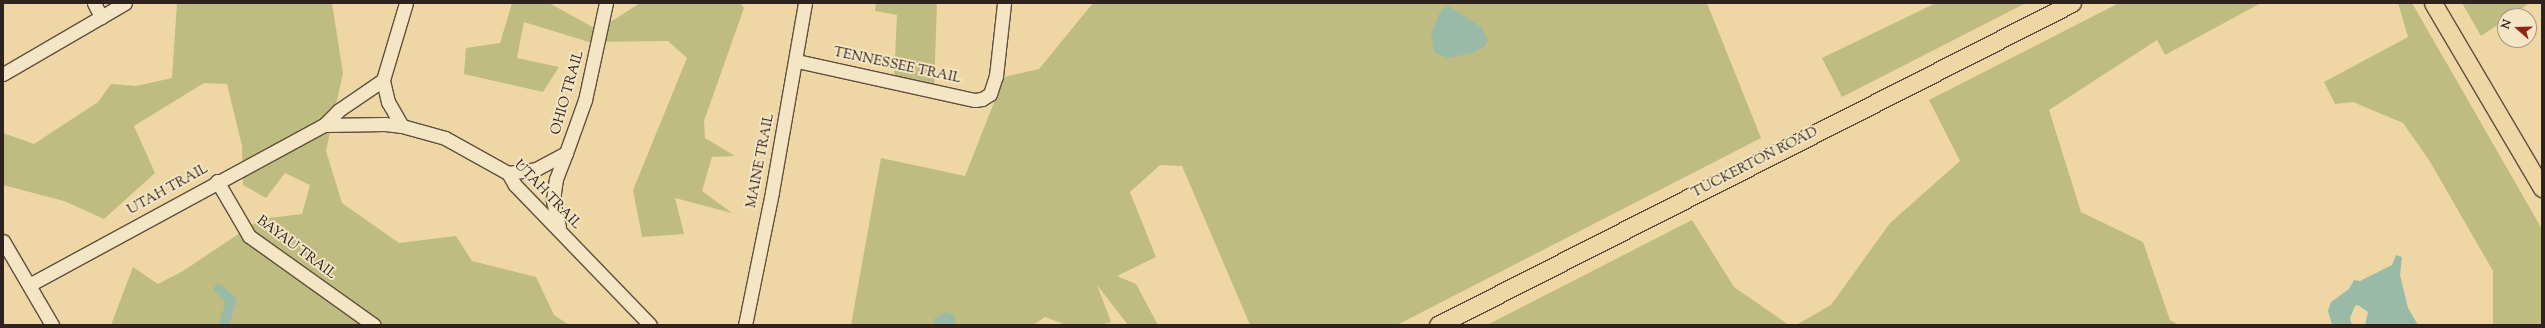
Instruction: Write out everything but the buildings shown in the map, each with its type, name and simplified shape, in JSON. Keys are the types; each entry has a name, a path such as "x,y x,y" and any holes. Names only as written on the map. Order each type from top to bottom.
{"main road":[{"name":"TUCKERTON ROAD","path":"1438,325 2072,3"},
{"path":"2434,4 2542,188"}],"street":[{"path":"94,3 101,16"},
{"path":"3,74 125,3"},
{"path":"402,126 388,102 383,80 406,3"},
{"name":"OHIO TRAIL","path":"508,173 536,169 566,153 585,100 606,3"},
{"name":"MAINE TRAIL","path":"745,325 797,60 805,3"},
{"name":"TENNESSEE TRAIL","path":"797,60 974,100 990,94 996,76 1004,3"},
{"name":"UTAH TRAIL","path":"29,285 217,181 324,125 339,110 383,80"},
{"name":"UTAH TRAIL","path":"324,125 402,126 445,138 508,173 515,185 650,325"},
{"path":"560,231 553,200 556,179 566,153"},
{"name":"BAYAU TRAIL","path":"217,181 249,236 374,325"},
{"path":"3,241 52,325"}],"shaded area":[{"path":"177,3 332,3 343,73 326,151 342,203 399,243 456,236 472,261 536,277 554,315 569,325 111,325 133,267 158,284 183,271 261,219 302,214 310,185 285,173 266,198 243,185 242,146 227,84 204,83 134,126 155,173 104,219 64,201 3,185 3,133 34,144 98,102 111,84 136,86 172,78"},
{"path":"512,3 549,3 598,30 640,3 740,3 744,8 704,121 705,138 735,156 712,157 702,191 732,213 675,198 684,234 642,237 633,190 687,58 668,41 589,42 524,22 517,58 559,67 543,92 464,74 466,48 500,43"},
{"path":"876,3 937,3 934,89 894,80 897,15 875,11"},
{"path":"1093,3 1707,3 1761,138 1397,325 1250,325 1182,166 1160,165 1130,192 1156,257 1117,276 1136,284 1158,325 1128,325 1097,285 1111,322 1101,325 1066,325 1045,317 1033,325 851,325 881,158 965,176 1004,77 1039,69"},
{"path":"1936,3 2026,3 1842,97 1822,58"},
{"path":"2119,3 2261,3 2165,55 2157,40 2049,110 2081,212 2143,242 2170,320 2179,325 1796,325 1831,305 1890,223 1960,161 1929,100"},
{"path":"2398,3 2412,3 2542,229 2542,325 2493,325 2493,271 2429,160 2403,123 2353,102 2335,104 2324,82 2408,37"},
{"path":"2462,3 2530,3 2522,8 2497,8 2497,25 2481,36"},
{"path":"1447,5 1481,27 1488,41 1485,46 1472,53 1448,58 1434,52 1431,34 1439,14"},
{"path":"1692,220 1734,287 1789,325 1487,325"},
{"path":"2396,255 2402,257 2400,275 2408,308 2418,325 2365,325 2368,312 2358,305 2355,306 2350,318 2352,325 2332,325 2328,311 2331,302 2349,289 2354,280 2360,281 2392,265"},
{"path":"945,312 953,314 956,325 932,325 934,319"}],"waterway":[{"path":"219,289 231,301 224,325"}]}
